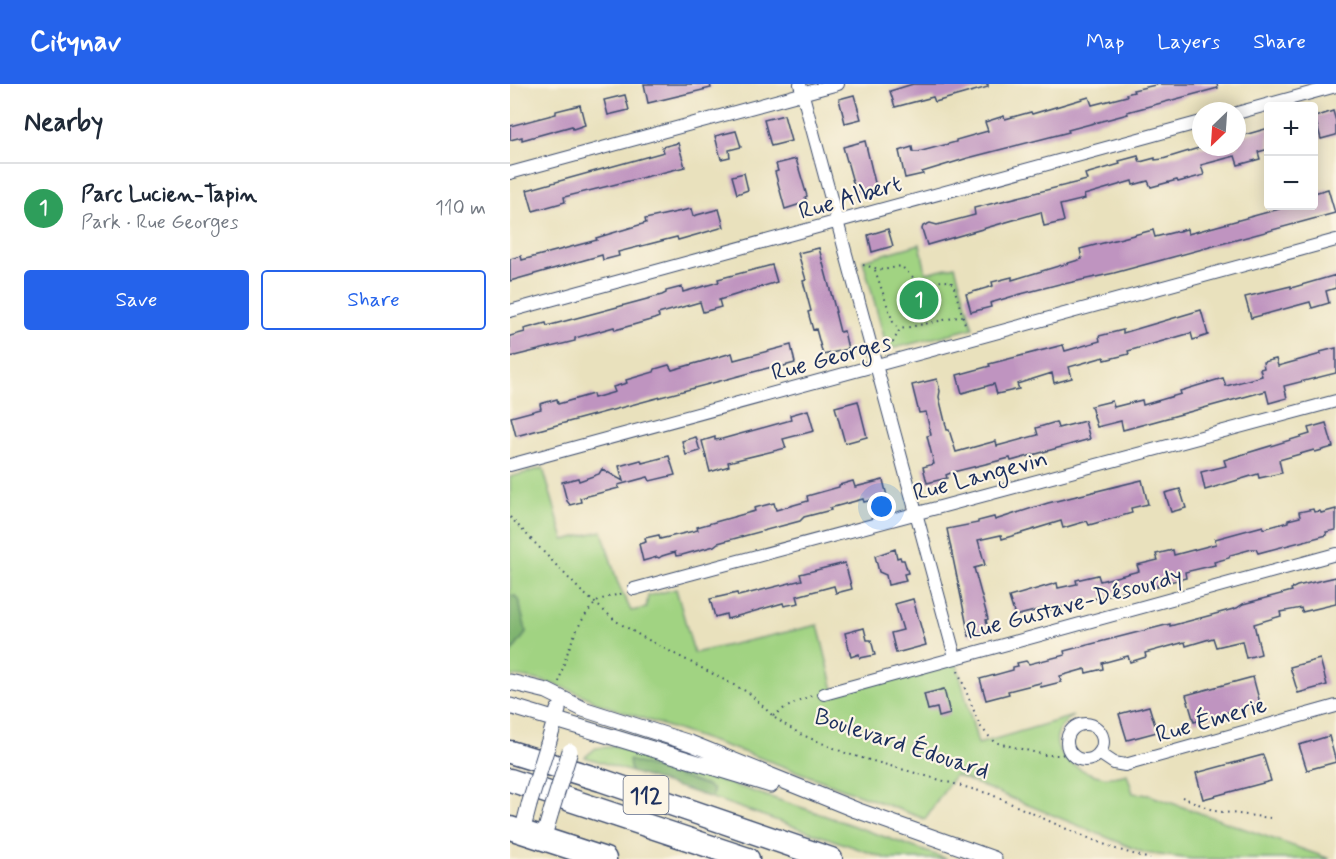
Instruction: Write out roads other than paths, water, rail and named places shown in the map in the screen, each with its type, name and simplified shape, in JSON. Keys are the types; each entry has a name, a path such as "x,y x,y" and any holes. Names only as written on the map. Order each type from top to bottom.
{"highway":[{"name":"112","path":"510,752 601,780 831,859"},
{"name":"112","path":"510,780 748,859"},
{"path":"516,830 606,859"}],"street":[{"path":"510,173 801,89 838,84"},
{"path":"1246,111 1336,86"},
{"path":"801,89 956,663"},
{"name":"Rue Albert","path":"510,311 1192,125"},
{"name":"Rue Georges","path":"510,465 1336,240"},
{"name":"Rue Langevin","path":"629,591 1336,401"},
{"name":"Rue Gustave-Désourdy","path":"817,694 956,663 1336,554"},
{"path":"510,682 559,692 583,709 690,743 856,810 994,859"},
{"path":"516,830 529,805 555,719 559,692"},
{"path":"510,705 684,760 856,810"},
{"name":"Rue Émerie","path":"1099,753 1114,763 1128,764 1336,706"},
{"path":"543,839 583,709"},
{"name":"Rue Émerie","path":"1086,724 1095,727 1101,733 1103,745 1099,753 1092,759 1077,758 1071,752 1068,743 1071,732 1077,726 1086,724"}],"place":[{"name":"Parc Lucien-Tapin","path":"919,300"}]}
